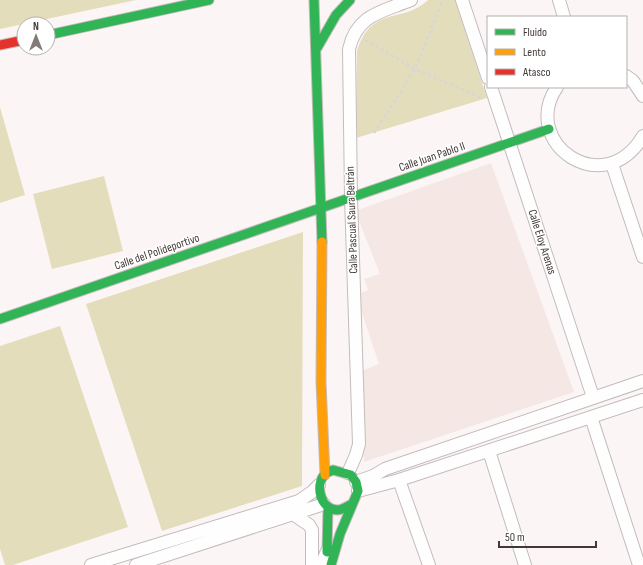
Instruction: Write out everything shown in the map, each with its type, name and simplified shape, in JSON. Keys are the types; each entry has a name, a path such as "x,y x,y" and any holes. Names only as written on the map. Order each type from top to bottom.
{"main road":[{"path":"56,33 209,0"},
{"path":"314,0 322,208 322,404 325,453 320,498 326,505 340,509 352,504"},
{"path":"316,48 336,15 350,0"},
{"path":"0,45 16,42"},
{"name":"Calle Juan Pablo II","path":"322,208 550,128"},
{"name":"Calle del Polideportivo","path":"0,319 322,208"},
{"path":"325,453 349,479 352,504 329,562"},
{"path":"322,480 349,479"},
{"path":"326,505 329,562"}],"street":[{"name":"Calle Pascual Saura Beltrán","path":"349,479 358,450 358,435 348,62 352,37 357,27 364,20 377,13 411,0"},
{"path":"462,0 487,75"},
{"path":"559,0 564,16"},
{"path":"627,77 633,81 643,96"},
{"name":"Calle Eloy Arenas","path":"491,88 593,397"},
{"path":"556,88 549,103 547,119 558,146 569,157 582,164 597,166 612,164 625,158 636,148 643,136"},
{"path":"612,164 643,256"},
{"path":"349,479 373,476 385,469 643,381"},
{"path":"349,479 399,480 643,400"},
{"path":"591,417 639,565"},
{"path":"489,451 525,565"},
{"path":"91,565 300,500 312,492 322,480"},
{"path":"399,480 428,565"},
{"path":"136,565 154,562 293,514 326,505"},
{"path":"293,514 309,525 312,530 312,565"}],"path":[{"path":"374,133 415,69 443,0"},
{"path":"361,38 415,69 484,99"}],"shaded area":[{"path":"0,0 136,0 56,17 16,16 16,26 0,29"},
{"path":"428,0 455,0 487,98 356,138 357,51 363,36 379,21 408,12"},
{"path":"0,107 25,195 0,203"},
{"path":"491,163 574,392 364,462 359,372 379,364 356,295 368,290 364,279 380,274 355,211"},
{"path":"104,176 123,251 52,269 33,194"},
{"path":"303,232 302,486 162,531 86,304"},
{"path":"60,326 128,527 13,565 5,565 0,549 0,346"}],"traffic: fast":[{"path":"56,33 209,0"},
{"path":"314,0 322,242"},
{"path":"317,48 336,15 350,0"},
{"path":"0,319 549,129"},
{"path":"331,565 340,534 358,491 356,482 351,475 333,470 325,474 320,485 320,491 321,496 327,506 338,510 352,504"},
{"path":"327,552 328,507"}],"traffic: slow":[{"path":"322,242 321,382 325,475"}],"traffic: jam":[{"path":"0,45 16,42"}]}
